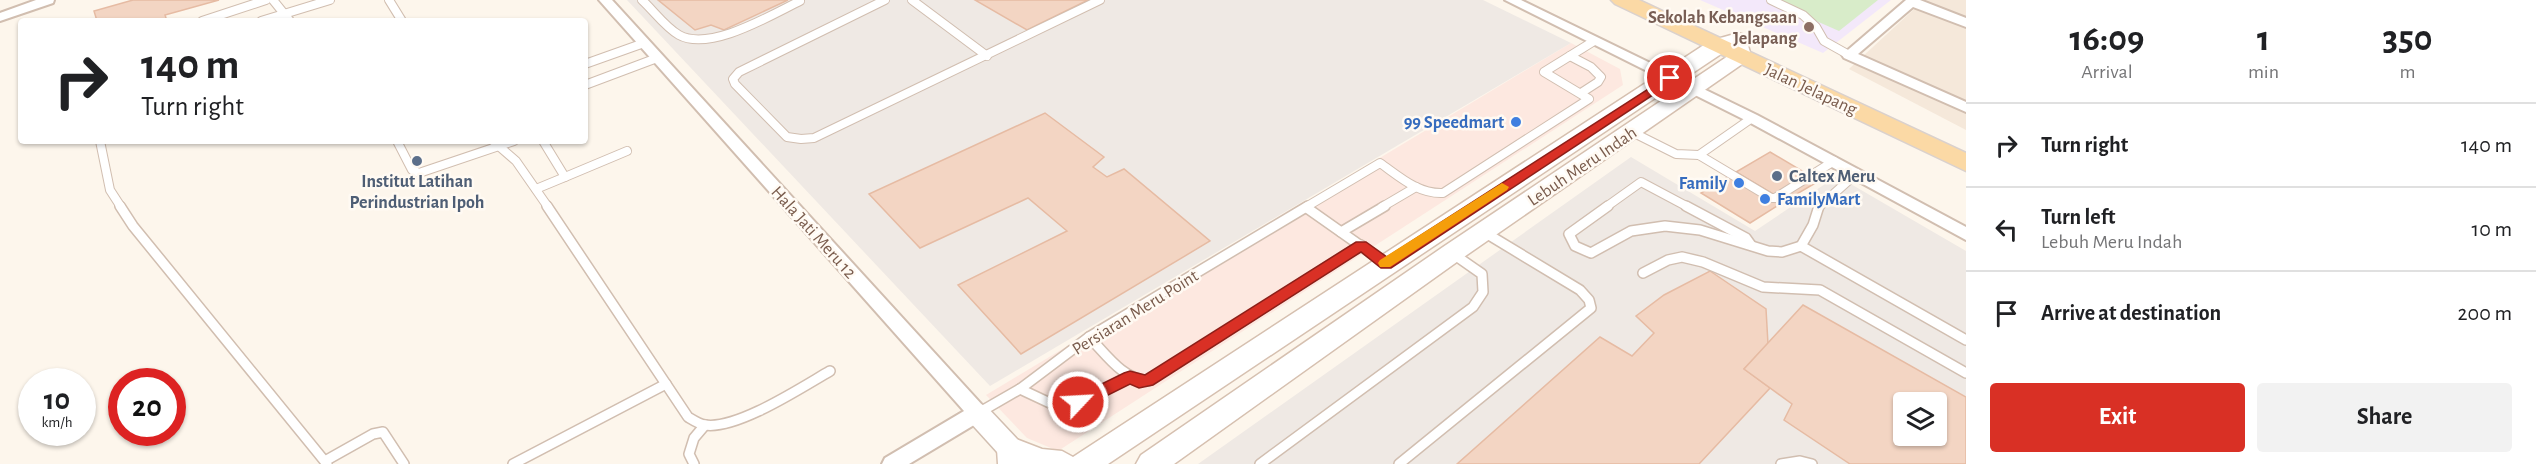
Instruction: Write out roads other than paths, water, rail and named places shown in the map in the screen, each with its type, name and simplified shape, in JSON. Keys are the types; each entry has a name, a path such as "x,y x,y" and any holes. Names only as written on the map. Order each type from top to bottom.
{"main road":[{"path":"1622,0 1688,31 1699,45 1724,49"},
{"name":"Jalan Jelapang","path":"1652,0 1724,49 1966,163"},
{"name":"Jalan Jelapang","path":"1724,49 1966,147"},
{"name":"Lebuh Meru Indah","path":"1077,463 1670,78 1724,49"},
{"name":"Lebuh Meru Indah","path":"1159,462 1452,253 1694,90 1724,49"},
{"path":"1016,459 1077,463"}],"street":[{"path":"0,17 48,0"},
{"name":"Hala Jati Meru 12","path":"605,0 1016,459"},
{"path":"1511,0 1752,118 1966,234"},
{"path":"1966,23 1913,1 1849,55 1966,107"},
{"name":"Persiaran Meru Point","path":"891,464 977,413"}],"lane":[{"path":"211,18 266,0"},
{"path":"273,0 288,18"},
{"path":"271,18 330,0"},
{"path":"389,0 400,18"},
{"path":"642,0 679,36 698,40 723,35 800,0"},
{"path":"885,0 739,72 733,79 735,84 787,136 797,140 811,139 1100,0"},
{"path":"912,0 987,56"},
{"path":"1771,0 1803,15 1816,27 1816,33 1822,40 1849,55"},
{"path":"1341,232 1416,187 1433,195 1443,193 1588,99 1544,73 1594,41"},
{"path":"588,63 644,43"},
{"path":"1570,56 1592,66 1601,76 1598,82 1581,93"},
{"path":"588,84 657,58"},
{"path":"1699,155 1752,118"},
{"path":"1632,132 1676,154 1699,155 1771,198 1834,161"},
{"path":"101,144 111,190 133,226 326,463 373,434 383,432 404,464"},
{"path":"399,144 412,170 419,174 496,144 516,160 688,417 705,425 724,424 750,414 830,371"},
{"path":"545,144 565,177"},
{"path":"536,189 627,151"},
{"name":"Persiaran Meru Point","path":"977,413 1020,389 1089,337 1380,163 1416,187"},
{"path":"1751,245 1746,238 1641,182 1636,183 1569,234 1575,246 1591,253 1619,235 1660,225 1687,227 1751,245 1782,252 1801,246 1813,225 1820,204 1857,173"},
{"path":"1307,208 1386,264"},
{"path":"1399,464 1591,308 1589,300 1580,290 1484,232"},
{"path":"1089,337 1130,377 1139,382 1148,381 1361,245"},
{"path":"1801,246 1966,340"},
{"path":"1260,464 1473,307 1484,294 1485,279 1482,274 1452,253"},
{"path":"1643,273 1674,258 1719,267 1756,285 1777,289 1800,286 1820,290 1966,372"},
{"path":"1020,389 1053,404 1078,402 1130,377"},
{"path":"513,464 666,384"},
{"path":"694,464 689,454 694,438 705,425"},
{"path":"1781,464 1800,461 1812,464"}],"place":[{"name":"Sekolah Kebangsaan Jelapang","path":"1809,27"},
{"name":"99 Speedmart","path":"1516,122"},
{"name":"Institut Latihan Perindustrian Ipoh","path":"417,161"},
{"name":"Caltex Meru","path":"1777,176"},
{"name":"Family","path":"1739,183"},
{"name":"FamilyMart","path":"1765,199"}]}
